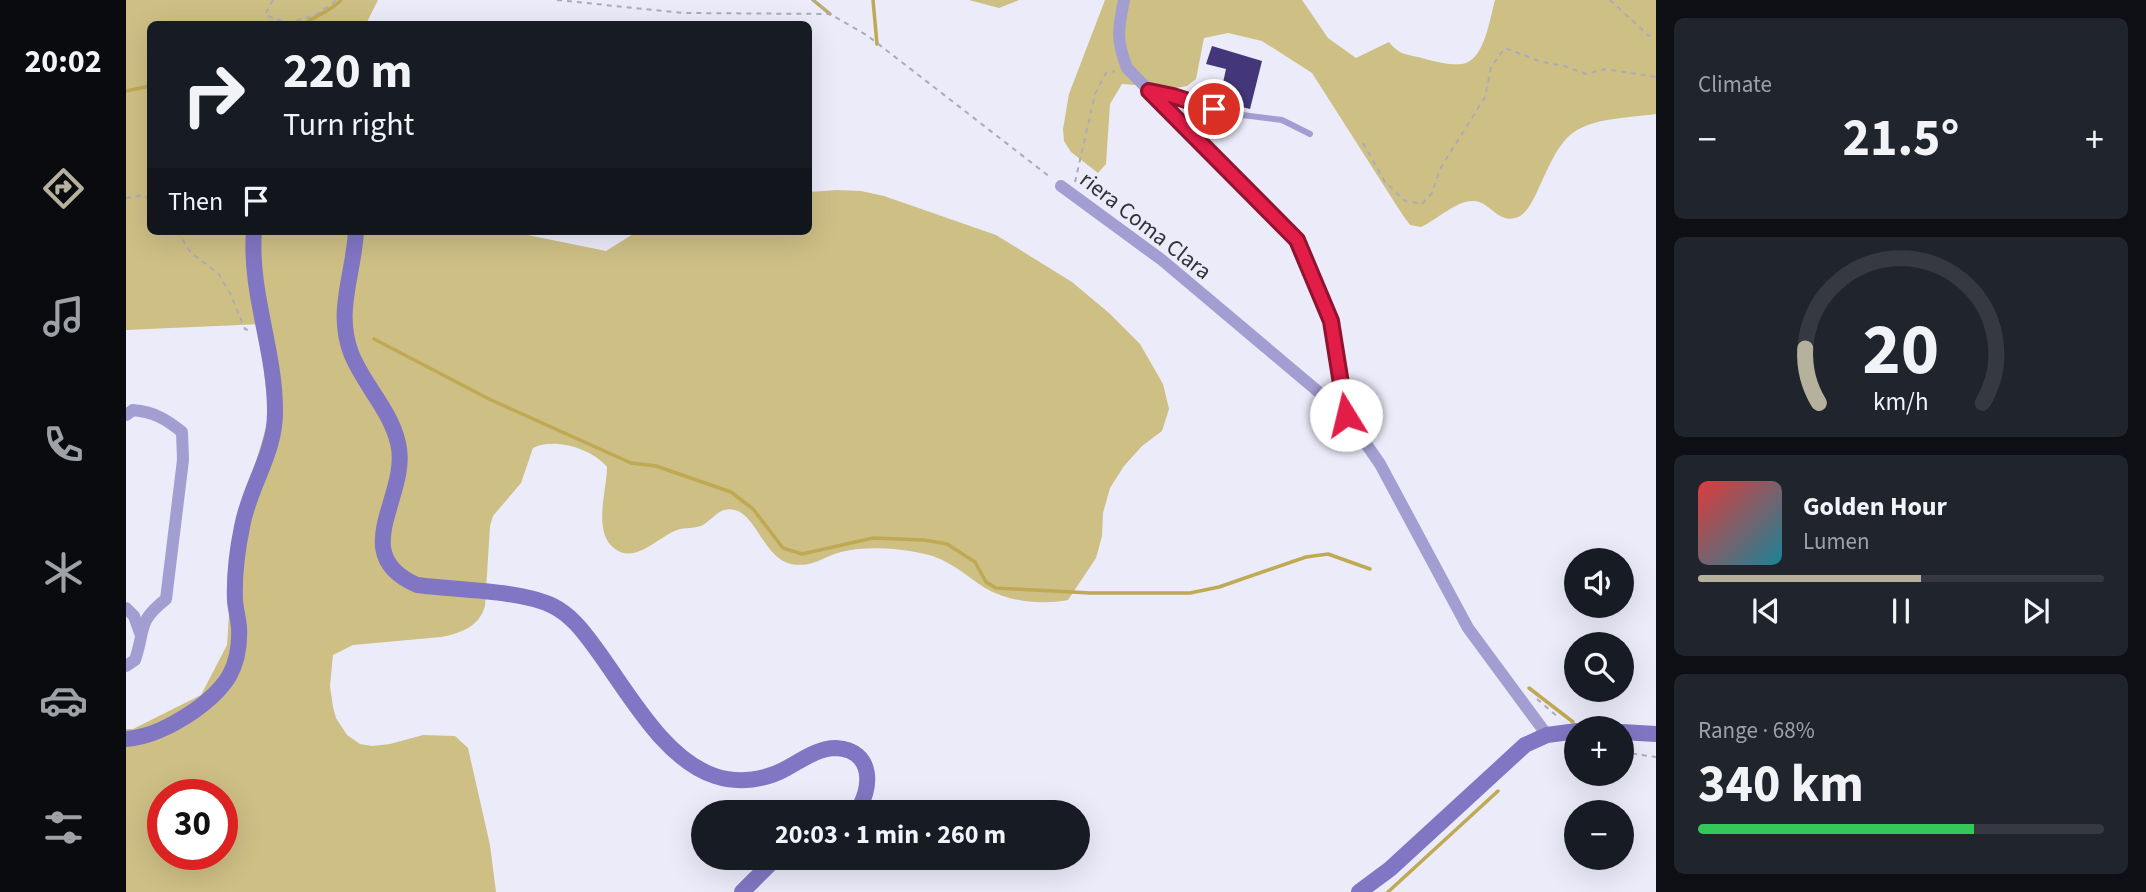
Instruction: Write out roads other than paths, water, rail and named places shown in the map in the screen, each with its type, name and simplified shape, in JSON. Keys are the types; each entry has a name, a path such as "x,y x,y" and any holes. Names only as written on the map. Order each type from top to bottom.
{"main road":[{"path":"126,739 153,733 170,725 212,698 228,679 236,659 239,640 235,601 239,539 242,522 271,445 275,427 275,399 255,265 254,235"},
{"path":"355,235 344,324 351,354 393,427 400,453 400,470 382,535 384,557 389,566 407,581 417,585 525,596 553,606 584,632 670,749 689,765 719,777 746,780 774,775 822,750 837,748 856,755 867,768 863,800"},
{"path":"1359,892 1390,869 1525,746 1547,735 1564,733"},
{"path":"1634,733 1656,734"},
{"path":"742,892 764,870"}],"street":[{"path":"1124,0 1119,20 1118,47 1128,68 1297,240 1331,321 1346,415"},
{"name":"riera Coma Clara","path":"1061,186 1162,260 1346,415 1380,464 1468,628 1547,735"},
{"path":"126,415 133,410 151,412 167,420 182,432 183,460 166,599 148,614 143,623 135,660 126,666"},
{"path":"126,608 134,616 141,637"}],"lane":[{"path":"1149,91 1234,114 1282,120 1310,134"}],"waterway":[{"path":"309,21 341,0"},
{"path":"813,0 830,14"},
{"path":"873,0 877,44"},
{"path":"126,91 147,87"},
{"path":"374,339 489,399 631,463 656,466 731,492 753,509 783,548 802,554 873,538 924,540 947,544 975,562 986,582 996,588 1090,593 1190,593 1219,587 1306,557 1328,554 1370,569"},
{"path":"1529,688 1565,716"},
{"path":"1388,892 1498,791"}]}
